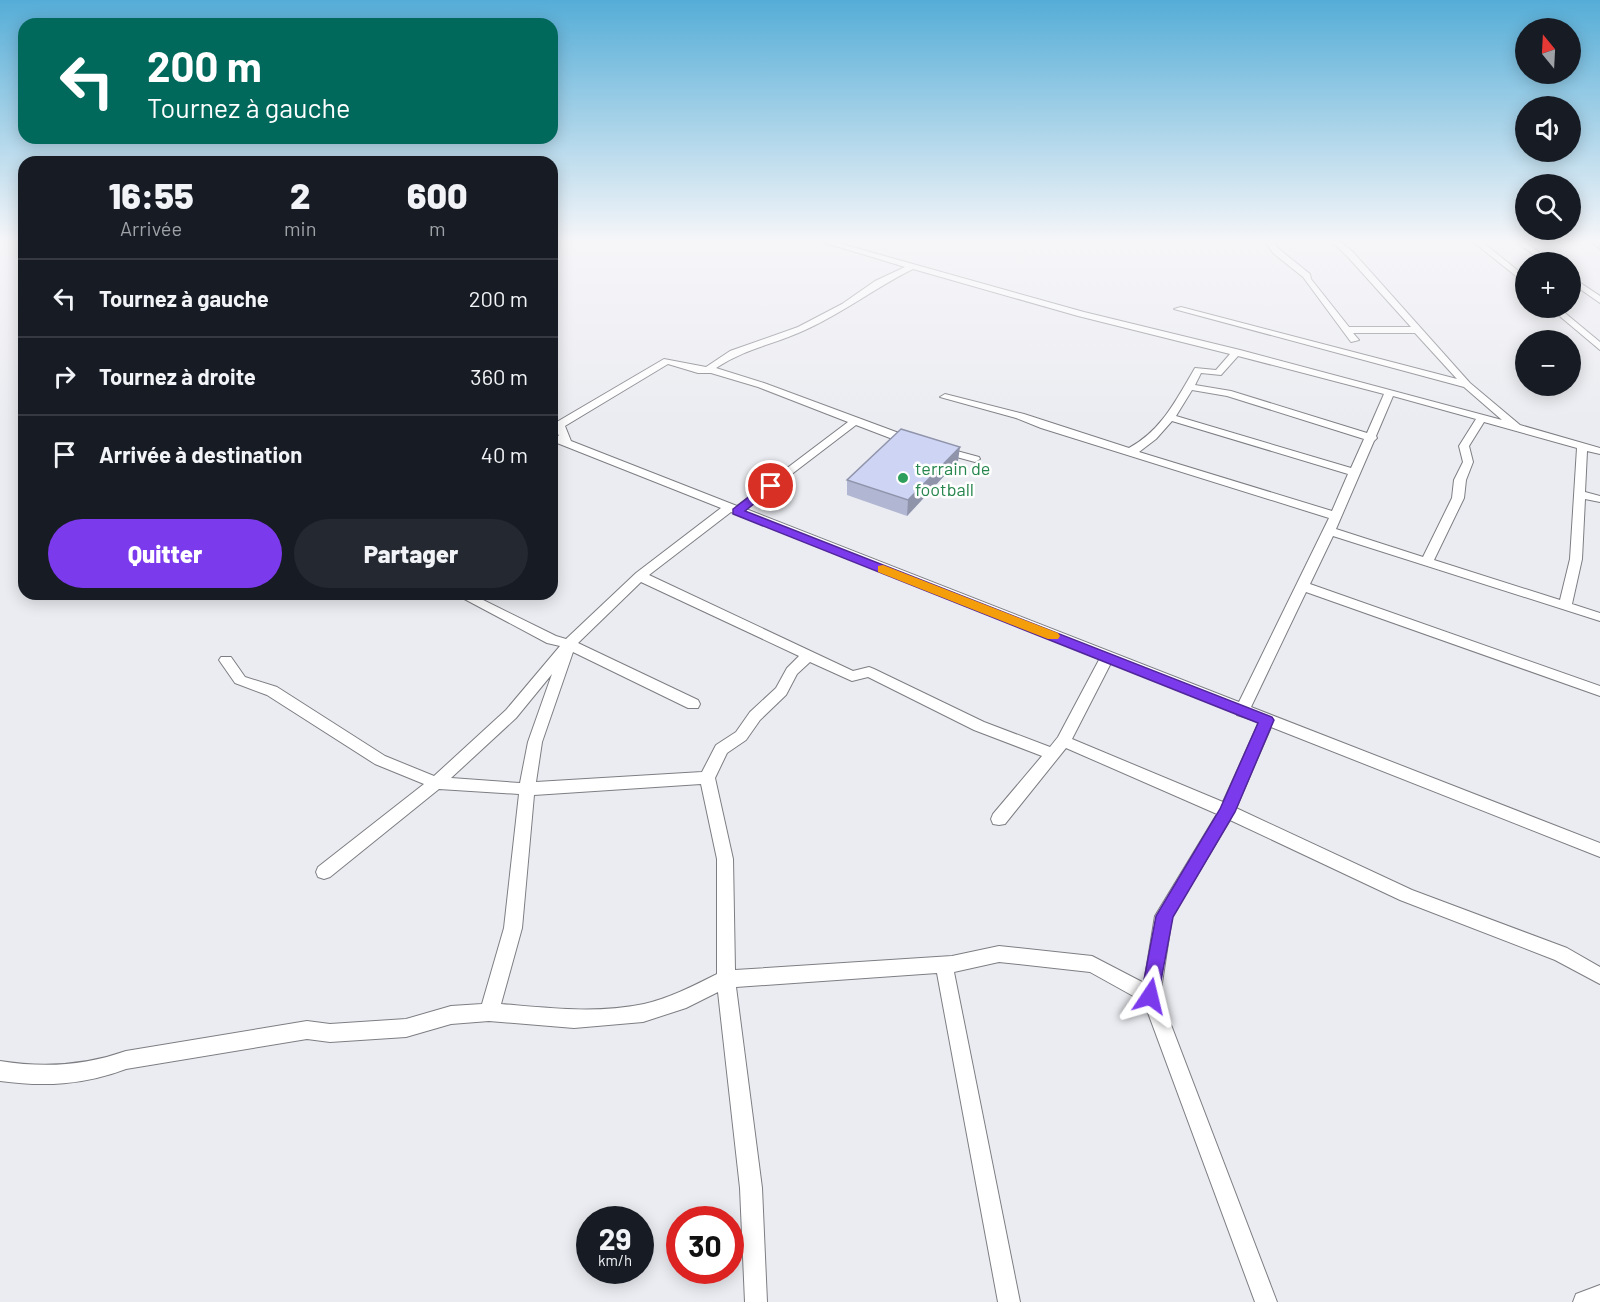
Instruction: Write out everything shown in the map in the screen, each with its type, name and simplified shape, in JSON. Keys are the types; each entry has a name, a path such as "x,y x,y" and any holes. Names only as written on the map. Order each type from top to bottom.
{"street":[{"path":"708,369 734,354 801,329 851,302"},
{"path":"1038,302 1390,392 1600,451"},
{"path":"1324,302 1354,340"},
{"path":"1392,302 1467,385 1520,430"},
{"path":"1178,309 1467,385"},
{"path":"1566,318 1600,347"},
{"path":"1346,330 1417,330"},
{"path":"1132,451 1145,445 1169,417 1190,387 1198,370 1218,373 1237,352"},
{"path":"558,428 667,361 698,370 708,369 789,394 855,421 975,459"},
{"path":"1190,387 1228,393 1372,438"},
{"path":"1242,711 1356,473 1390,392"},
{"path":"945,398 1020,416 1045,426 1132,451 1336,516"},
{"path":"1169,417 1356,473"},
{"path":"1427,562 1458,498 1460,480 1468,462 1464,446 1481,419"},
{"path":"324,872 436,783 511,714 569,644 640,576 855,421"},
{"path":"558,434 567,443 732,510 1600,850"},
{"path":"1565,606 1576,559 1582,447"},
{"path":"1579,494 1600,499"},
{"path":"1329,531 1600,617"},
{"path":"640,576 852,676 869,672 979,726 1057,747 1227,812 1406,896 1561,954 1600,976"},
{"path":"1303,586 1600,691"},
{"path":"473,600 552,640 569,644 693,704"},
{"path":"489,1012 513,928 527,789 535,742 569,644"},
{"path":"756,1302 751,1188 726,979 725,859 707,778 721,749 741,736 755,716 781,691 792,671 809,654"},
{"path":"999,819 1057,747 1107,657"},
{"path":"226,660 240,680 272,691 380,760 436,783 527,789 707,778"},
{"path":"1266,1302 1150,996 1164,916 1227,812 1267,720"},
{"path":"0,1071 27,1075 69,1075 137,1058 307,1030 330,1033 406,1029 451,1015 489,1012 566,1019 643,1012 679,1002 726,979 944,965 999,954 1092,964 1150,996"},
{"path":"944,965 1009,1302"},
{"path":"1584,1302 1600,1296"}],"building":[{"name":"terrain de football","path":"901,429 960,447 908,500 847,480"}],"slow traffic":[{"path":"883,569 1053,636"}],"place":[{"name":"terrain de football","path":"903,478"}],"route":[{"path":"771,486 737,511 1267,720 1227,812 1164,916 1150,996"}]}
